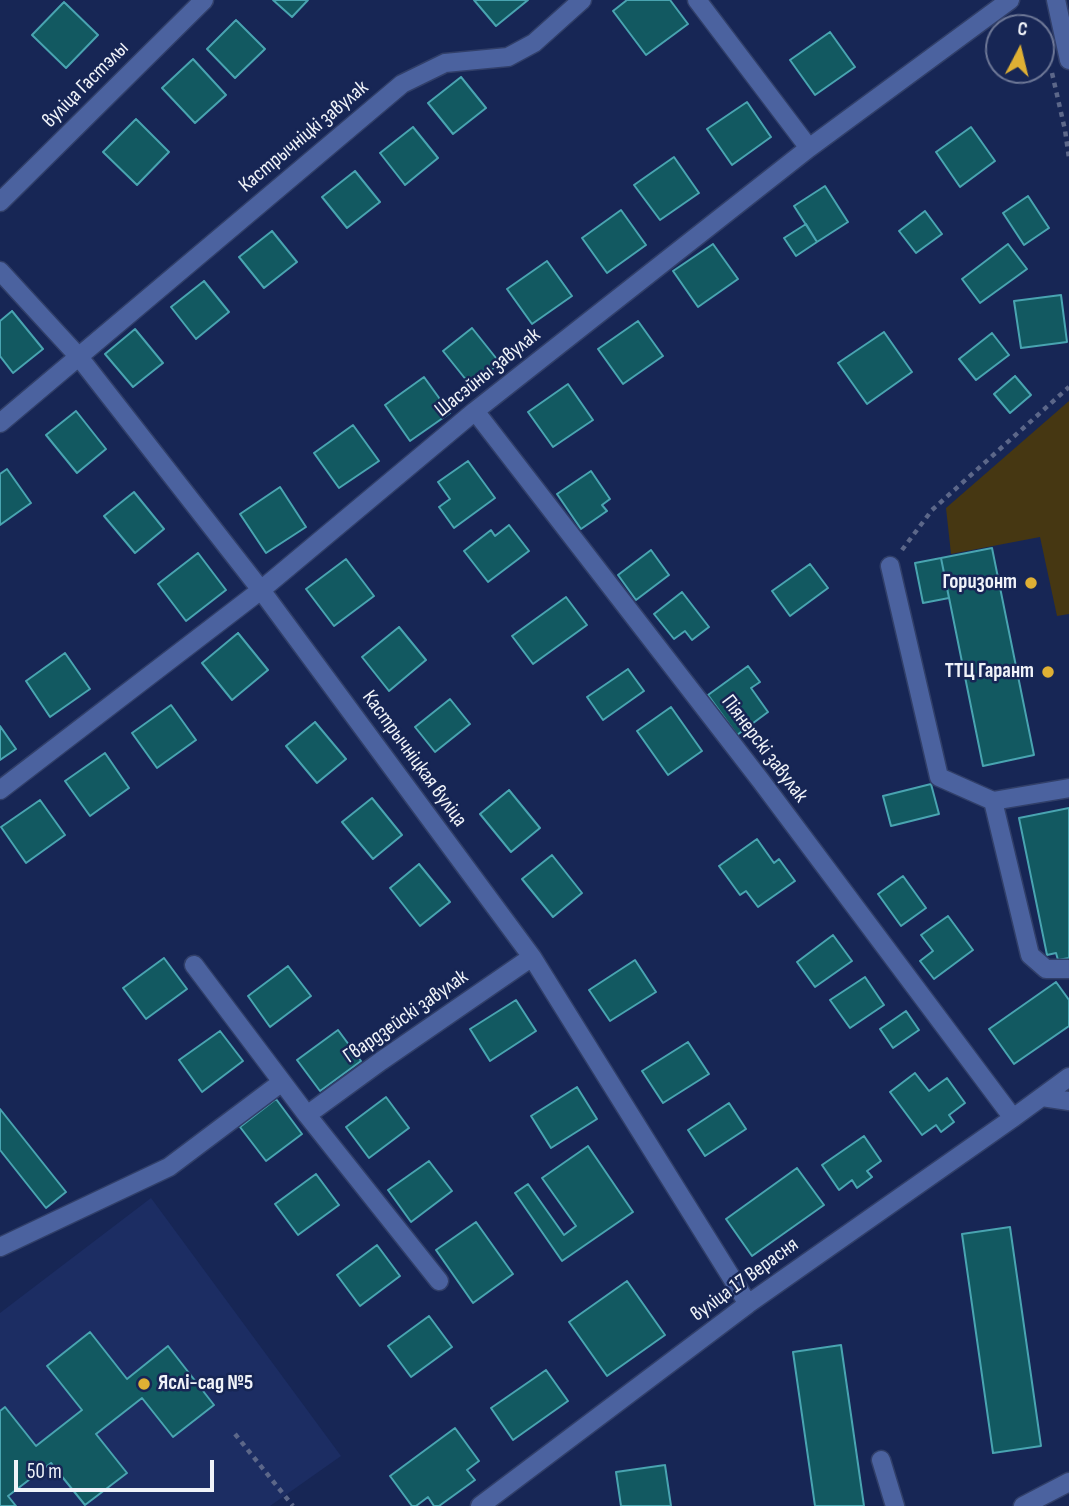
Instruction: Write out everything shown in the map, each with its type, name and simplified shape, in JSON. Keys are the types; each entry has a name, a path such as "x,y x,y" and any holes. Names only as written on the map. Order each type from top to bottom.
{"street":[{"name":"вуліца Гастэлы","path":"0,202 204,0"},
{"name":"Кастрычніцкі завулак","path":"0,423 402,84 445,63 508,57 534,43 582,0"},
{"path":"697,0 809,148"},
{"name":"Шасэйны завулак","path":"0,790 261,590 474,411 809,148 1010,0"},
{"path":"1056,0 1069,60"},
{"name":"Кастрычніцкая вуліца","path":"0,271 79,357 261,590 532,957 748,1304"},
{"name":"Піянерскі завулак","path":"474,411 761,781 1013,1118"},
{"path":"890,566 939,777 993,801 1069,788"},
{"path":"993,801 1030,955 1046,969 1069,969"},
{"name":"Гвардзейскі завулак","path":"307,1115 532,957"},
{"path":"194,965 307,1115 439,1281"},
{"name":"вуліца 17 Верасня","path":"480,1506 748,1304 1069,1077"},
{"path":"0,1247 169,1167 282,1082"},
{"path":"1042,1097 1069,1101"},
{"path":"881,1460 895,1506"},
{"path":"1023,1506 1069,1482"}],"path":[{"path":"890,566 932,510 1069,387"},
{"path":"235,1434 293,1506"}],"shaded area":[{"path":"1069,401 1069,614 1057,616 1040,537 951,554 946,508"},
{"name":"Яслі-сад №5","path":"151,1198 341,1456 270,1506 0,1506 0,1313"}],"building":[{"path":"273,0 308,0 292,17"},
{"path":"474,0 528,0 496,26"},
{"path":"627,0 670,0 688,24 646,55 613,11"},
{"path":"64,2 98,35 66,68 32,35"},
{"path":"236,20 265,49 235,78 207,49"},
{"path":"830,32 855,67 815,95 790,60"},
{"path":"193,59 226,95 195,123 162,88"},
{"path":"461,77 486,108 453,134 428,103"},
{"path":"747,102 771,137 732,165 707,129"},
{"path":"136,119 169,152 137,185 103,152"},
{"path":"413,127 438,158 405,185 380,153"},
{"path":"971,127 995,161 960,187 936,152"},
{"path":"674,157 699,193 660,220 634,185"},
{"path":"355,171 380,202 347,228 322,197"},
{"path":"825,186 848,222 817,242 794,206"},
{"path":"1028,196 1049,228 1024,245 1003,213"},
{"path":"621,210 646,245 607,273 582,238"},
{"path":"925,211 942,234 916,253 899,231"},
{"path":"806,224 817,242 796,256 784,238"},
{"path":"272,231 297,262 264,288 239,257"},
{"path":"713,244 738,279 698,307 673,271"},
{"path":"1008,244 1027,269 980,303 962,279"},
{"path":"547,261 572,296 532,324 507,289"},
{"path":"204,281 229,312 196,339 171,307"},
{"path":"1061,295 1067,342 1021,348 1014,301"},
{"path":"12,311 43,349 13,373 0,356 0,321"},
{"path":"638,321 663,356 623,384 598,349"},
{"path":"472,328 500,363 471,386 443,351"},
{"path":"135,329 163,363 133,387 105,354"},
{"path":"884,332 912,372 867,404 838,363"},
{"path":"992,333 1009,355 976,380 959,359"},
{"path":"1015,376 1031,395 1010,413 994,394"},
{"path":"424,377 450,413 410,441 385,405"},
{"path":"568,384 593,420 553,447 528,412"},
{"path":"76,411 106,449 77,473 46,435"},
{"path":"353,425 379,461 339,488 314,453"},
{"path":"468,461 495,498 454,528 439,507 450,499 438,482"},
{"path":"7,469 31,503 0,525 0,474"},
{"path":"591,471 610,499 602,505 607,511 581,529 557,494"},
{"path":"280,487 306,527 266,553 240,514"},
{"path":"134,492 164,529 135,553 104,516"},
{"path":"509,525 529,551 488,582 464,551 491,530 495,536"},
{"path":"992,548 1034,755 983,766 941,558"},
{"path":"651,550 669,575 636,600 618,575"},
{"path":"198,553 226,590 186,621 158,584"},
{"path":"941,558 949,598 923,603 915,563"},
{"path":"346,559 374,596 334,626 306,589"},
{"path":"810,564 828,588 790,616 772,591"},
{"path":"682,592 709,627 692,640 685,631 674,639 654,614"},
{"path":"566,597 587,625 533,664 512,636"},
{"path":"399,627 426,660 389,691 362,657"},
{"path":"238,633 268,670 232,700 202,663"},
{"path":"65,653 90,689 50,717 26,681"},
{"path":"748,666 760,682 751,688 768,712 737,735 708,695"},
{"path":"628,669 644,691 603,720 587,697"},
{"path":"450,699 470,724 435,752 415,727"},
{"path":"171,705 196,740 157,768 132,733"},
{"path":"671,707 702,751 668,775 637,731"},
{"path":"315,722 346,759 317,783 286,746"},
{"path":"0,726 16,749 0,760"},
{"path":"105,753 129,788 90,816 65,781"},
{"path":"931,784 939,814 891,826 883,796"},
{"path":"509,790 540,828 511,852 480,814"},
{"path":"372,798 402,835 373,859 342,822"},
{"path":"40,800 65,835 26,863 1,827"},
{"path":"1069,808 1069,958 1058,960 1056,953 1047,955 1019,818"},
{"path":"757,839 774,863 779,859 795,881 758,907 746,891 740,895 719,866"},
{"path":"552,855 582,893 553,917 522,879"},
{"path":"419,864 450,902 420,926 390,888"},
{"path":"903,876 926,908 901,926 878,894"},
{"path":"948,916 973,950 934,979 920,961 933,951 921,935"},
{"path":"833,935 852,961 815,987 797,962"},
{"path":"164,958 187,989 146,1019 123,988"},
{"path":"635,960 656,992 610,1021 589,990"},
{"path":"288,966 311,996 270,1027 248,996"},
{"path":"865,977 884,1005 850,1028 830,1000"},
{"path":"1056,982 1069,1000 1069,1026 1014,1064 989,1029"},
{"path":"516,1000 536,1031 490,1061 470,1029"},
{"path":"906,1011 919,1030 893,1048 880,1029"},
{"path":"338,1030 361,1061 320,1091 297,1060"},
{"path":"220,1031 243,1061 202,1092 179,1060"},
{"path":"688,1042 709,1074 663,1103 642,1071"},
{"path":"915,1073 929,1091 947,1078 965,1103 949,1115 954,1122 941,1132 936,1125 922,1135 890,1092"},
{"path":"577,1087 597,1119 551,1148 531,1116"},
{"path":"386,1097 409,1128 369,1158 346,1127"},
{"path":"276,1099 302,1134 266,1161 240,1127"},
{"path":"729,1103 746,1129 705,1156 688,1130"},
{"path":"0,1109 66,1192 46,1208 0,1150"},
{"path":"864,1136 881,1161 867,1171 872,1177 857,1188 852,1180 839,1190 822,1165"},
{"path":"588,1146 633,1212 562,1261 515,1193 528,1184 564,1235 576,1226 542,1178"},
{"path":"429,1161 452,1191 411,1222 388,1190"},
{"path":"797,1168 824,1205 752,1256 726,1219"},
{"path":"316,1174 339,1205 298,1235 275,1204"},
{"path":"476,1222 513,1274 473,1303 436,1250"},
{"path":"1010,1227 1041,1446 993,1453 962,1234"},
{"path":"377,1245 400,1276 360,1306 337,1275"},
{"path":"627,1281 665,1335 607,1376 569,1322"},
{"path":"429,1316 452,1347 411,1377 388,1346"},
{"path":"90,1332 127,1379 168,1346 214,1405 173,1437 142,1398 96,1434 127,1473 85,1505 51,1463 8,1496 16,1506 0,1506 0,1411 5,1407 36,1446 82,1410 47,1366"},
{"path":"841,1345 864,1506 815,1506 793,1352"},
{"path":"546,1370 568,1401 513,1440 491,1408"},
{"path":"455,1428 479,1461 467,1470 475,1480 439,1506 434,1506 428,1497 412,1506 390,1476"},
{"path":"665,1465 671,1506 621,1506 616,1472"}],"place":[{"name":"Горизонт","path":"1031,583"},
{"name":"ТТЦ Гарант","path":"1048,672"},
{"name":"Яслі-сад №5","path":"144,1384"}]}
